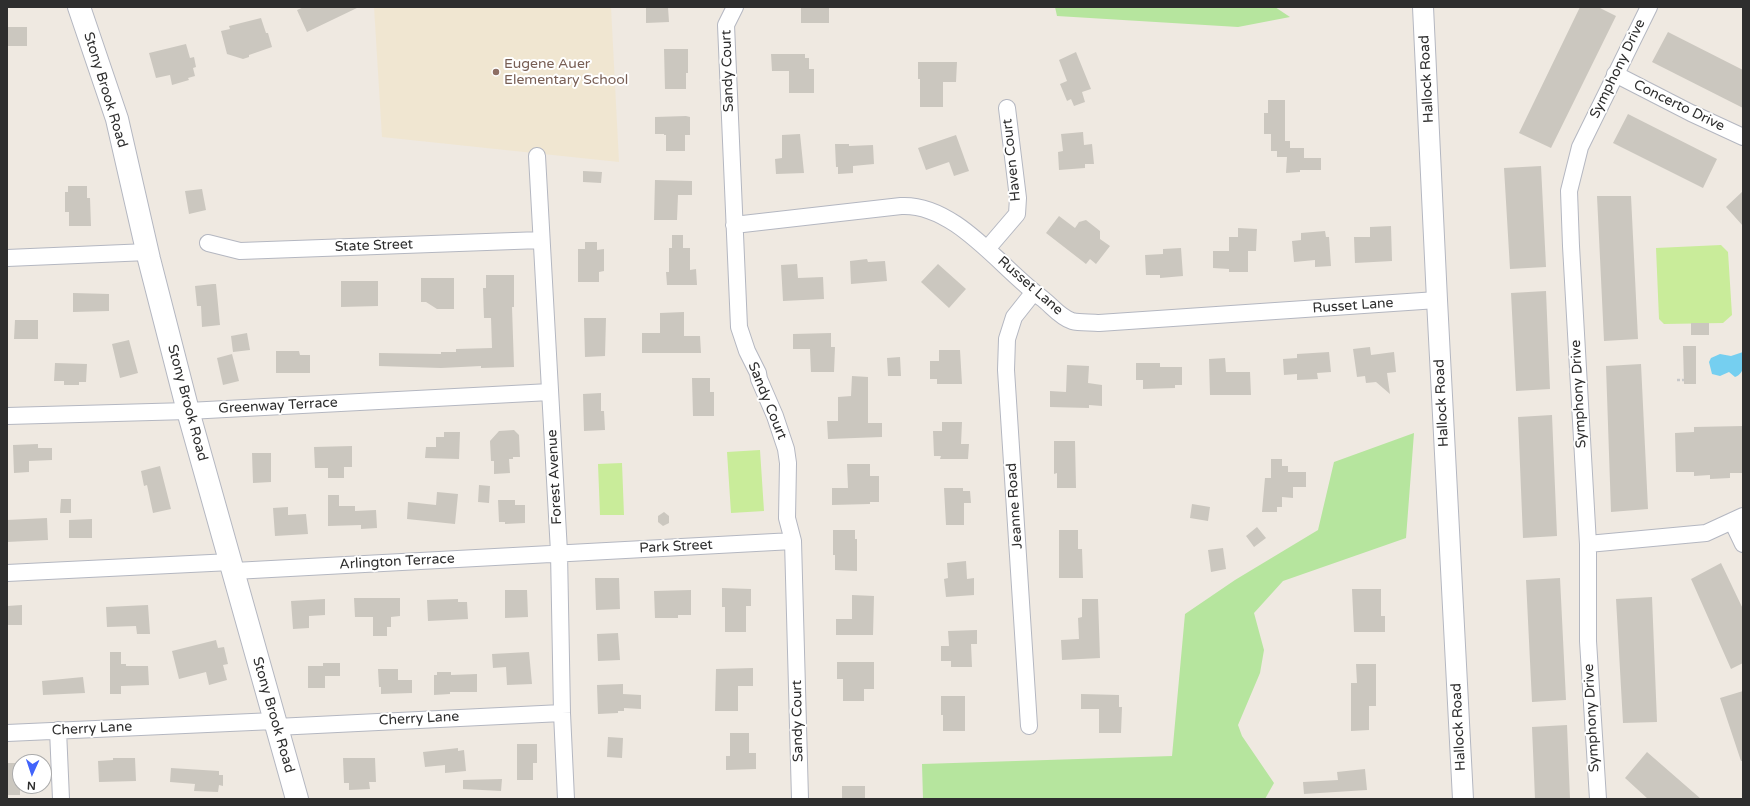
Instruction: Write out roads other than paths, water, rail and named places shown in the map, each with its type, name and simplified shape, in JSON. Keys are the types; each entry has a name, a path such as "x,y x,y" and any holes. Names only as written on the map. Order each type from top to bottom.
{"main road":[{"name":"Stony Brook Road","path":"79,7 117,119 148,252 188,411 297,799"}],"street":[{"name":"Sandy Court","path":"735,7 726,25 738,327 775,416 786,448 788,463 787,518 793,541 800,799"},
{"name":"Hallock Road","path":"1423,7 1463,799"},
{"name":"Symphony Drive","path":"1598,799 1588,641 1588,544 1571,254 1569,191 1580,147 1649,7"},
{"name":"Concerto Drive","path":"1615,74 1691,113 1743,136"},
{"name":"Haven Court","path":"987,249 1017,214 1018,198 1007,108"},
{"name":"Forest Avenue","path":"537,156 559,552 562,713 566,799"},
{"name":"Russet Lane","path":"734,224 912,206 930,210 942,216 987,249 1033,293 1061,314 1072,320 1099,323 1437,300"},
{"name":"State Street","path":"208,244 240,251 541,240"},
{"path":"7,258 148,252"},
{"name":"Jeanne Road","path":"1030,726 1006,370 1007,339 1014,317 1033,293"},
{"name":"Greenway Terrace","path":"7,416 188,411 550,392"},
{"path":"1588,544 1706,533 1738,519 1743,544"},
{"name":"Park Street","path":"559,552 793,541"},
{"name":"Arlington Terrace","path":"7,572 427,561 559,552"},
{"name":"Cherry Lane","path":"7,733 562,713"},
{"path":"58,730 61,799"}],"water":[{"path":"1743,352 1743,367 1739,375 1735,377 1729,372 1720,376 1712,374 1709,362 1711,358 1720,354 1731,356"}],"place":[{"name":"Eugene Auer Elementary School","path":"496,72"}]}
